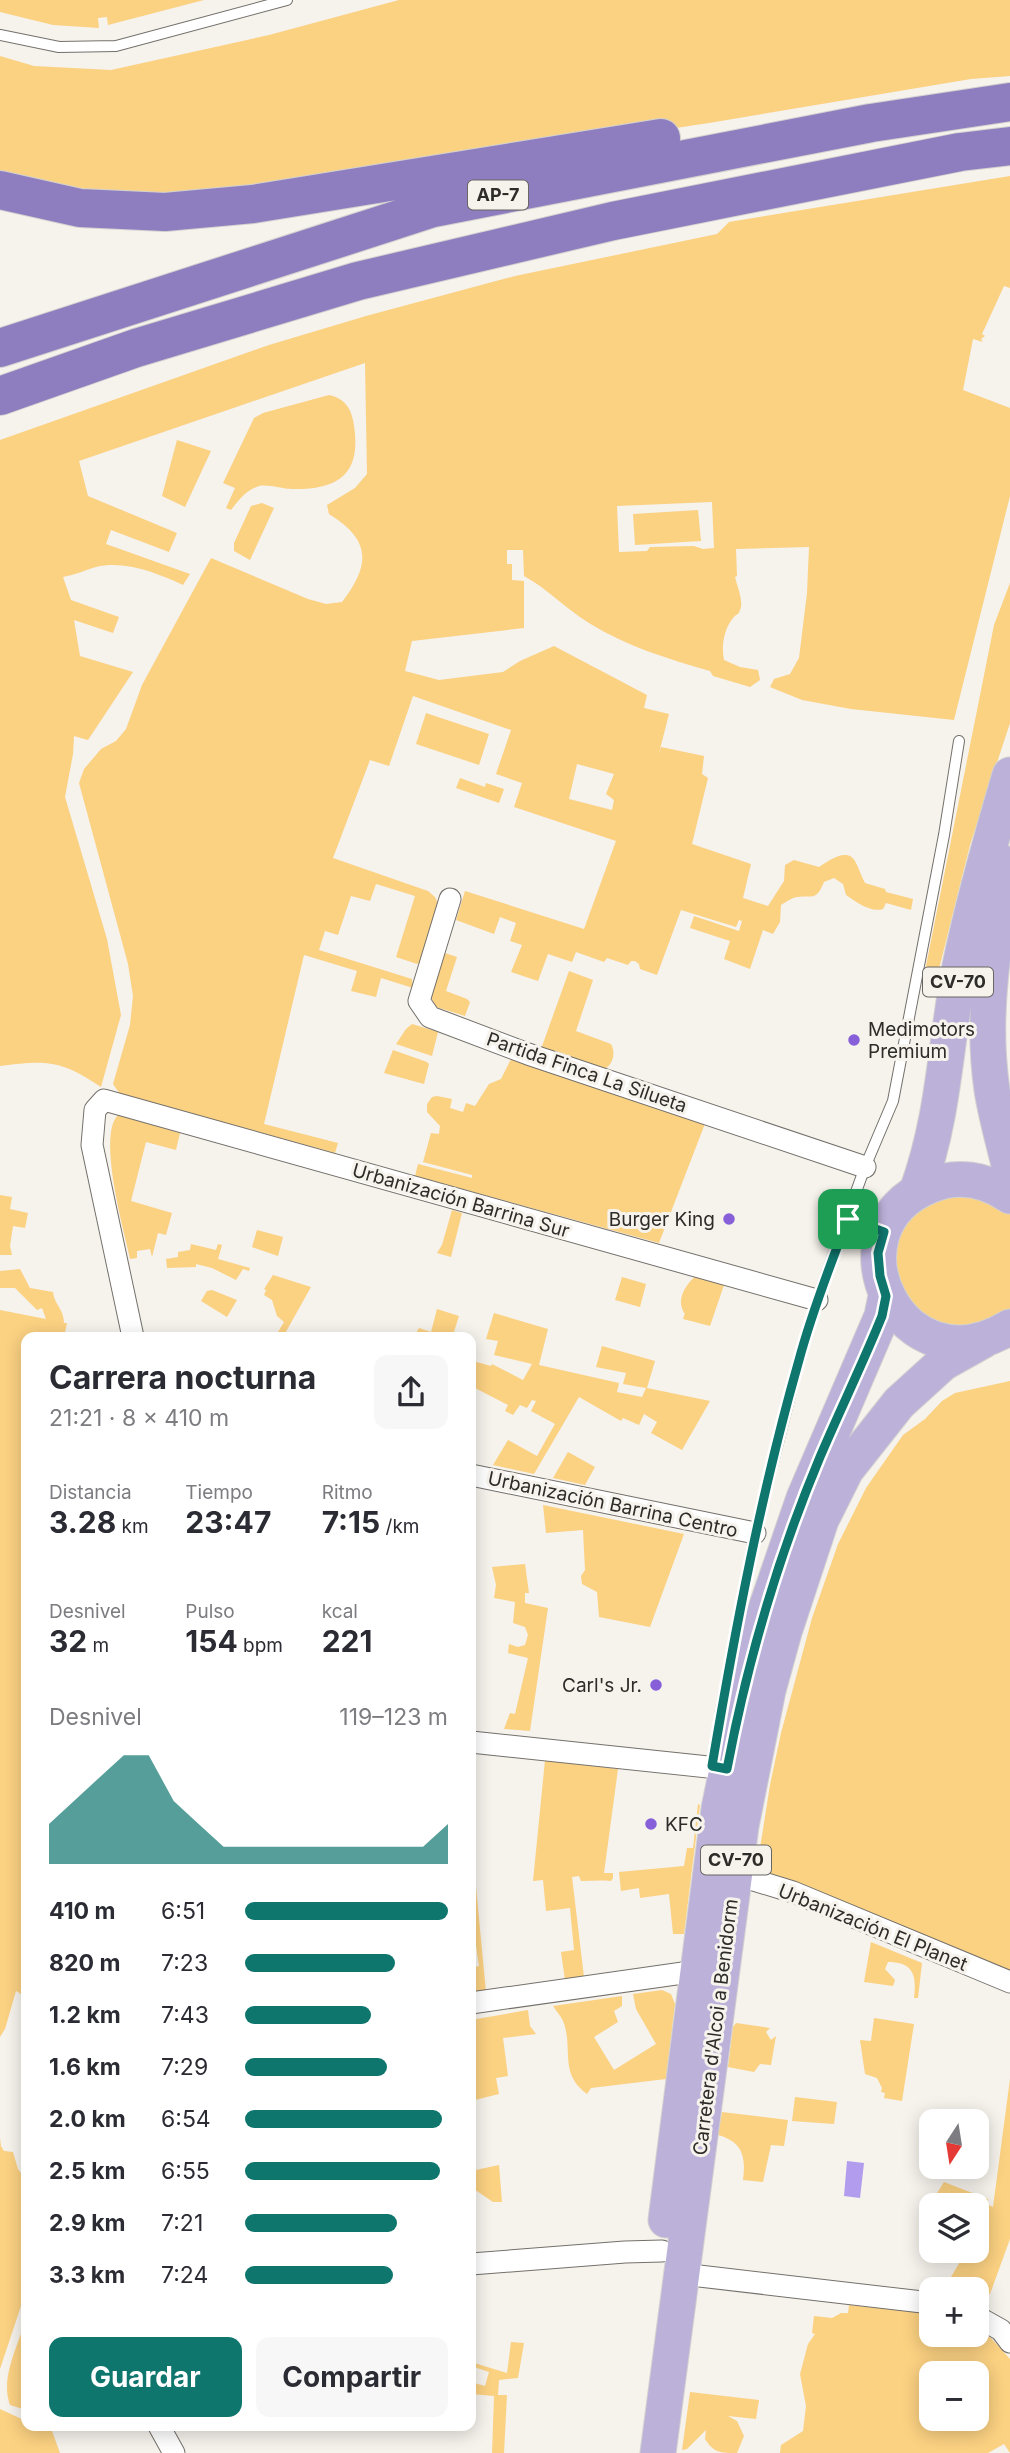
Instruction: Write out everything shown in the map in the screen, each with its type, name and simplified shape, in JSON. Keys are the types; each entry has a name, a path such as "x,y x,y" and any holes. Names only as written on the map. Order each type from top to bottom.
{"highway":[{"path":"0,190 80,208 165,212 241,205 944,95 1010,95"},
{"name":"AP-7","path":"0,348 433,208 871,123 1010,102"},
{"path":"0,396 136,348 358,281 613,221 960,152 1010,146"},
{"path":"0,410 195,342 275,306"}],"main road":[{"name":"CV-70","path":"917,1191 934,1140 940,1110 962,958 1010,775"},
{"name":"CV-70","path":"1010,864 996,934 988,1030 992,1087 1010,1169"},
{"name":"CV-70","path":"997,1334 961,1343 938,1340 917,1330 899,1316 886,1296 880,1276 878,1253 884,1232 897,1209 917,1191 942,1181 969,1179 995,1186 1010,1196"},
{"name":"Carretera d'Alcoi a Benidorm","path":"658,2453 696,1971 719,1809 717,1763 757,1635 820,1458 882,1316 886,1296"},
{"name":"Carretera d'Alcoi a Benidorm","path":"634,2453 672,2263 749,1783 776,1658 809,1554 846,1470 899,1403 943,1363 997,1334"}],"street":[{"name":"Partida Finca La Silueta","path":"450,899 418,1001 430,1017 528,1054 865,1167"},
{"name":"Urbanización Barrina Sur","path":"132,1332 92,1144 95,1110 104,1100 817,1300"},
{"name":"Urbanización Barrina Centro","path":"476,1476 755,1533"},
{"path":"476,1742 717,1763"},
{"name":"Urbanización El Planet","path":"734,1874 793,1892 1010,1982"},
{"path":"476,2002 696,1971"},
{"path":"476,2264 625,2252 672,2263 919,2301"},
{"path":"989,2323 1001,2330 1010,2342"},
{"path":"162,2431 174,2453"}],"lane":[{"path":"0,35 59,47 116,46 287,0"},
{"path":"718,1729 755,1533 799,1360 817,1300 892,1101 944,835 959,741"},
{"path":"848,1219 884,1232"}],"shaded area":[{"path":"0,0 204,0 108,25 107,17 98,18 99,28 53,25 0,12"},
{"path":"399,0 1010,0 1010,76 971,79 709,123 259,191 102,196 0,174 0,56 34,66 111,70 269,35"},
{"path":"1010,176 1010,288 1004,286 982,334 985,336 981,339 983,342 973,339 963,390 1010,408 1010,496 954,720 851,709 802,700 770,687 774,679 790,674 799,658 807,593 809,547 736,549 735,577 741,606 725,632 723,655 724,660 740,667 758,670 760,680 750,687 632,645 589,623 524,576 523,550 507,550 507,564 512,564 512,580 524,581 524,628 412,641 405,671 439,680 503,672 554,646 647,695 644,708 669,714 658,757 661,747 704,756 702,774 708,778 692,844 751,864 743,898 768,906 784,881 785,865 794,860 819,867 837,856 847,855 855,861 865,883 913,899 911,910 886,903 883,909 878,910 859,904 846,895 843,884 834,878 824,882 814,896 795,898 781,905 780,922 773,934 763,930 750,969 724,959 730,941 690,928 694,916 739,931 742,921 739,920 736,927 681,910 657,975 640,969 635,961 628,965 607,958 604,962 576,952 572,962 548,954 538,981 511,972 522,945 510,941 516,923 500,917 494,934 456,920 465,891 584,929 616,841 514,807 522,783 496,774 511,730 413,696 389,766 370,760 333,858 428,891 435,897 439,906 423,961 417,964 396,957 415,896 376,884 370,901 351,896 338,935 325,931 319,950 412,979 413,988 381,978 376,997 351,991 357,971 304,955 264,1124 338,1143 335,1153 120,1094 113,1084 130,1025 133,996 128,964 79,783 84,769 101,749 116,741 126,729 142,685 211,558 308,599 326,604 342,602 358,576 362,554 353,533 329,514 327,505 355,488 367,474 365,363 79,461 88,496 177,533 169,552 111,530 106,544 190,574 183,585 152,572 129,566 107,565 63,577 71,600 119,617 113,633 74,620 80,656 133,672 88,740 74,736 65,797 107,939 121,1015 101,1087 75,1071 53,1064 0,1066 0,440 269,345 515,276 717,234 729,222","holes":["712,502 714,548 650,547 647,551 619,552 617,506","577,764 614,774 606,794 614,800 612,810 569,799"]},
{"path":"329,395 345,403 353,420 355,453 345,474 324,486 292,489 259,486 240,499 231,510 226,508 235,488 223,483 254,418 263,413"},
{"path":"177,440 211,451 185,507 162,496"},
{"path":"262,503 274,508 250,560 234,551 234,543 251,506"},
{"path":"698,510 701,541 635,545 633,514"},
{"path":"1010,583 1010,723 970,845 936,981 932,985 926,984 924,976 994,625"},
{"path":"426,713 489,734 479,765 416,744"},
{"path":"460,778 485,787 486,783 504,789 499,803 456,788"},
{"path":"445,953 457,957 446,991 470,1002 465,1016 436,1007 431,997"},
{"path":"569,971 593,980 576,1031 611,1044 613,1058 605,1069 541,1049"},
{"path":"412,1024 438,1032 432,1056 396,1044"},
{"path":"393,1050 429,1064 424,1084 384,1073"},
{"path":"519,1054 706,1121 659,1243 415,1176 418,1164 472,1178 472,1175 423,1162 431,1133 439,1134 440,1126 427,1112 427,1104 432,1097 437,1096 452,1099 450,1108 463,1112 466,1103 475,1106 489,1084 501,1079 510,1061"},
{"path":"118,1115 180,1133 176,1150 146,1142 131,1201 172,1213 166,1235 158,1233 152,1257 150,1249 137,1251 137,1258 130,1259 111,1162 112,1126"},
{"path":"980,1194 1010,1210 1010,1316 947,1333 895,1288 895,1237 928,1200"},
{"path":"0,1195 12,1197 10,1209 28,1213 25,1228 13,1226 10,1246 12,1255 0,1255"},
{"path":"452,1210 462,1213 451,1257 437,1253"},
{"path":"257,1230 283,1237 278,1256 252,1247"},
{"path":"191,1244 216,1250 218,1244 222,1245 218,1259 250,1268 249,1271 243,1269 236,1280 212,1268 196,1264 196,1267 167,1268 166,1259 178,1257 178,1252 190,1250"},
{"path":"20,1269 30,1288 53,1292 64,1323 67,1323 65,1332 21,1332 21,1994 16,1991 0,2037 0,1310 46,1319 42,1308 37,1310 15,1288 0,1288 0,1271"},
{"path":"699,1273 715,1277 724,1285 710,1326 683,1319 685,1313 681,1298 688,1284"},
{"path":"273,1275 311,1287 286,1332 278,1332 284,1322 277,1316 272,1300 264,1295 264,1289"},
{"path":"622,1277 646,1284 640,1307 615,1300"},
{"path":"212,1290 237,1300 227,1317 201,1301 207,1291"},
{"path":"437,1309 459,1316 454,1332 431,1332"},
{"path":"494,1313 548,1329 539,1365 619,1383 617,1392 642,1397 646,1388 623,1384 626,1373 596,1367 602,1346 655,1361 647,1388 710,1401 682,1450 651,1433 657,1422 644,1414 639,1425 623,1418 621,1421 579,1397 534,1474 493,1465 508,1440 537,1456 555,1424 531,1411 536,1401 532,1400 527,1408 520,1405 513,1415 505,1411 508,1405 476,1389 476,1362 491,1366 492,1364 523,1380 532,1364 494,1355 498,1341 486,1339"},
{"path":"1010,1381 1010,1970 869,1913 760,1873 757,1867 781,1733 812,1618 838,1544 866,1488 903,1435 925,1419 942,1401 955,1393"},
{"path":"568,1452 595,1467 585,1485 553,1478"},
{"path":"543,1505 684,1534 650,1627 599,1617 597,1592 582,1584 581,1576 585,1570 583,1530 546,1533"},
{"path":"525,1564 529,1593 525,1593 525,1603 548,1608 530,1731 504,1729 510,1713 515,1714 528,1658 508,1653 509,1644 518,1647 525,1645 528,1635 525,1627 513,1623 515,1602 494,1598 496,1585 492,1567"},
{"path":"545,1760 618,1769 604,1873 613,1873 613,1878 611,1881 581,1881 579,1876 572,1877 584,1977 565,1980 561,1952 574,1950 570,1908 546,1911 543,1880 533,1881"},
{"path":"698,1804 684,1934 673,1934 669,1894 640,1898 639,1888 621,1891 619,1872 684,1866 687,1848 693,1848"},
{"path":"476,1887 486,1992 476,1993 476,1967 479,1966 476,1946"},
{"path":"871,1942 922,1963 918,1998 914,1998 914,1977 903,1964 888,1962 885,1969 895,1980 893,1986 864,1982"},
{"path":"662,1990 671,1994 675,2004 666,2079 591,2088 587,2094 573,2078 568,2060 566,2031 553,2006 622,1996 622,2006 614,2011 618,2022 594,2037 614,2070 656,2044 636,2009 633,1994"},
{"path":"528,2010 530,2026 536,2034 503,2038 508,2076 496,2078 499,2094 476,2100 476,2019"},
{"path":"874,2018 914,2024 902,2101 884,2098 885,2093 881,2092 877,2078 865,2074 860,2040 871,2041"},
{"path":"736,2023 770,2028 766,2032 771,2040 776,2036 771,2065 760,2064 754,2072 728,2067 733,2027"},
{"path":"1010,2079 1010,2239 990,2294 989,2277 951,2277 959,2263 989,2263 989,2205 993,2207"},
{"path":"795,2097 837,2102 834,2124 792,2121"},
{"path":"722,2112 788,2120 784,2146 771,2145 763,2182 743,2180 744,2164 738,2146 718,2135"},
{"path":"0,2138 4,2151 13,2152 21,2173 21,2306 0,2369"},
{"path":"847,2161 864,2163 860,2198 844,2196"},
{"path":"499,2165 502,2202 493,2202 476,2190 476,2170"},
{"path":"944,2182 972,2193 937,2193"},
{"path":"849,2305 919,2313 919,2347 989,2347 989,2337 991,2338 1010,2359 1010,2453 1004,2444 988,2453 780,2453 781,2445 803,2431 806,2406 800,2374 808,2344 815,2334 812,2333 814,2316 832,2318 848,2313"},
{"path":"21,2333 21,2408 10,2405 7,2395 11,2362"},
{"path":"511,2342 524,2343 518,2378 499,2380 498,2395 507,2395 504,2453 492,2453 494,2396 476,2394 476,2383 485,2386 489,2372 476,2368 476,2364 507,2373"},
{"path":"690,2392 759,2400 756,2419 728,2416 737,2421 744,2436 737,2453 715,2450 705,2439 706,2430 687,2449 682,2450"},
{"path":"0,2409 21,2419 21,2431 52,2431 60,2453 0,2453"}],"place":[{"name":"Medimotors Premium","path":"854,1040"},
{"name":"Burger King","path":"729,1219"},
{"name":"Carl's Jr.","path":"656,1685"},
{"name":"KFC","path":"651,1824"}],"route":[{"path":"848,1219 884,1232 878,1253 880,1276 886,1296 882,1316 820,1458 789,1541 757,1635 727,1769 712,1766 755,1533 799,1360 817,1300 848,1219"}]}
